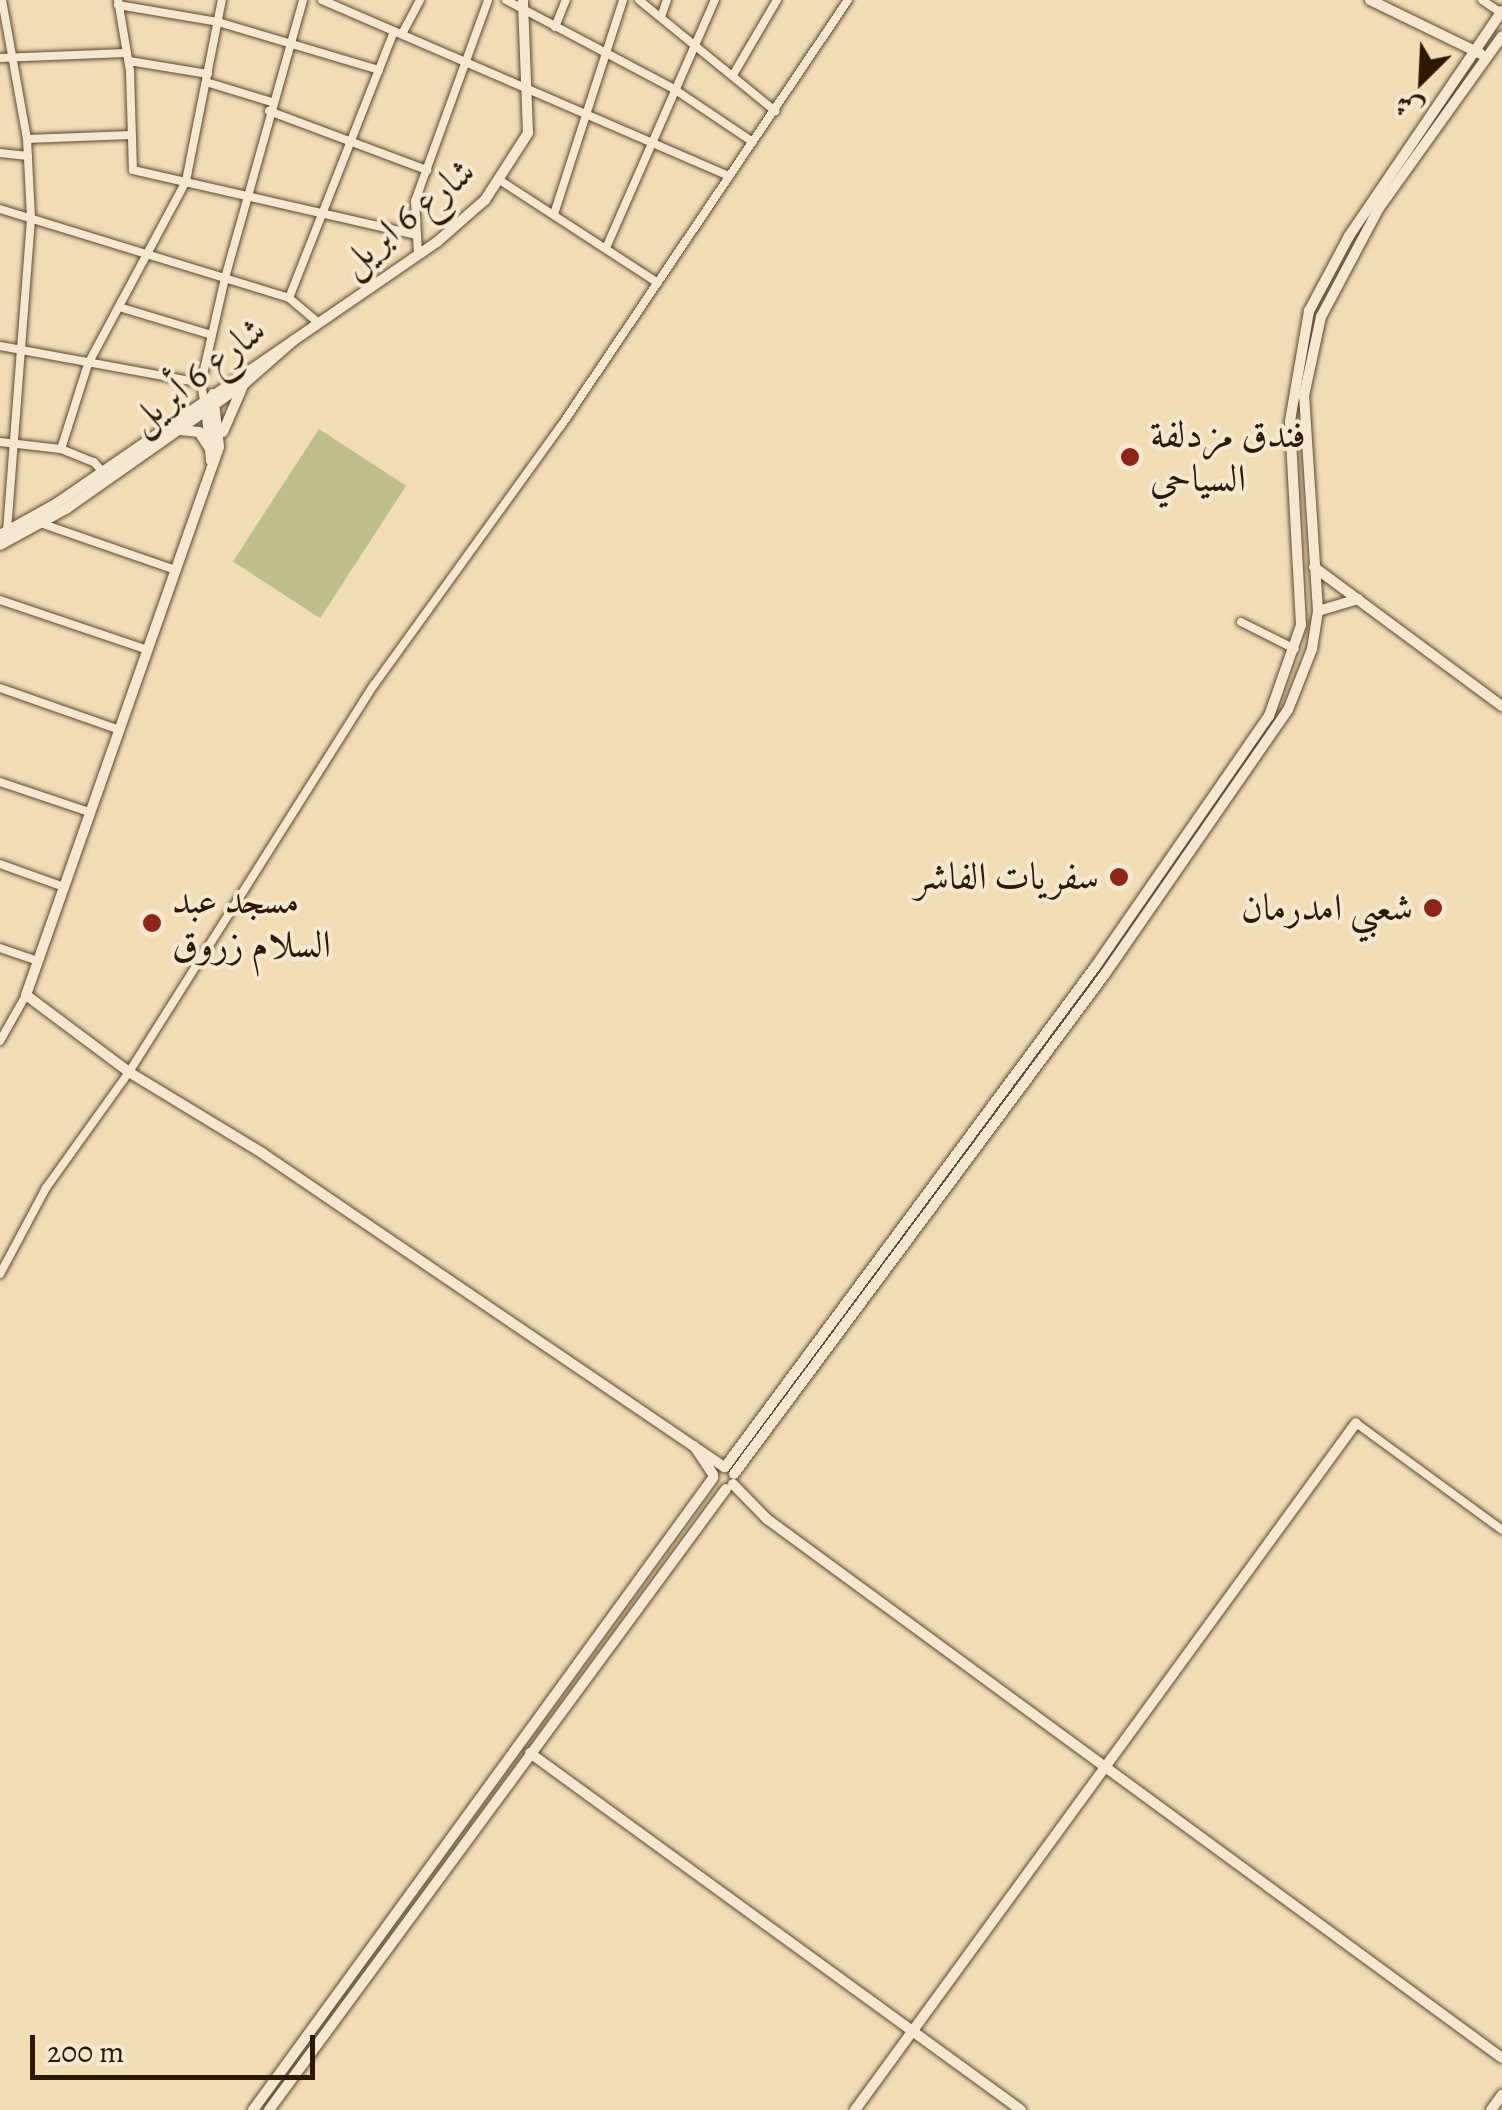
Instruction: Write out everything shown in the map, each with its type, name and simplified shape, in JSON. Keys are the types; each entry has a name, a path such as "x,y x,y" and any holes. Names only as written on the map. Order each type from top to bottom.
{"street":[{"path":"2,0 27,139 31,218 3,534"},
{"path":"61,449 88,364 186,181 222,0"},
{"path":"221,437 211,401 201,383 270,107 304,0"},
{"path":"322,0 728,176"},
{"path":"289,298 379,70 420,0"},
{"path":"418,254 415,201 488,0"},
{"path":"506,0 523,4 604,57 674,88 754,142"},
{"path":"555,27 566,0"},
{"path":"554,214 623,0"},
{"path":"638,0 775,111"},
{"path":"661,17 668,0"},
{"path":"606,248 715,0"},
{"path":"733,75 777,0"},
{"path":"0,1274 46,1188 130,1072 374,685 658,283 848,0"},
{"path":"1370,0 1486,58"},
{"path":"1130,927 1263,726 1296,649 1302,566 1291,444 1293,382 1308,310 1501,12 1482,0"},
{"path":"379,70 218,22 118,3 127,57 133,170 247,193 416,235"},
{"name":"شارع 6 ابريل","path":"295,339 418,254 502,181 525,143 530,90 523,4"},
{"path":"269,2110 530,1753 844,1312 1288,710 1312,649 1318,611 1306,473 1305,384 1320,317 1360,231 1502,36"},
{"path":"0,58 127,57 207,78 426,170"},
{"path":"27,139 130,135"},
{"path":"0,153 28,156"},
{"path":"502,181 658,283"},
{"path":"0,210 289,298 319,324"},
{"path":"119,307 212,335"},
{"name":"شارع 6 أبريل","path":"3,534 179,430 211,401 244,384 295,339"},
{"name":"شارع 6 أبريل","path":"0,545 43,524 295,339"},
{"path":"0,346 201,383"},
{"path":"0,1041 26,994 38,962 173,569 244,384"},
{"path":"211,401 211,467"},
{"path":"179,430 199,432 212,452"},
{"path":"0,442 61,449 94,462 105,475"},
{"path":"43,524 173,569"},
{"path":"1302,566 1317,567 1502,706"},
{"path":"1318,611 1358,599"},
{"path":"0,600 145,649"},
{"path":"1241,622 1296,649"},
{"path":"0,688 117,729"},
{"path":"0,782 89,812"},
{"path":"0,864 64,887"},
{"path":"0,948 38,962"},
{"path":"26,994 130,1072 262,1153 690,1442 768,1520 1502,2058"},
{"path":"855,2110 909,2030 1356,1423 1502,1530"},
{"path":"690,1442 713,1476"},
{"path":"713,1476 728,1476"},
{"path":"713,1476 728,1476"},
{"path":"253,2110 713,1476"},
{"path":"530,1753 1021,2110"},
{"path":"1491,2110 1502,2094"}],"green space":[{"path":"319,429 406,486 320,618 233,562"}],"place":[{"name":"فندق مزدلفة السياحي","path":"1130,457"},
{"name":"سفريات الفاشر","path":"1119,877"},
{"name":"شعبي امدرمان","path":"1433,908"},
{"name":"مسجد عبد السلام زروق","path":"152,923"}]}
